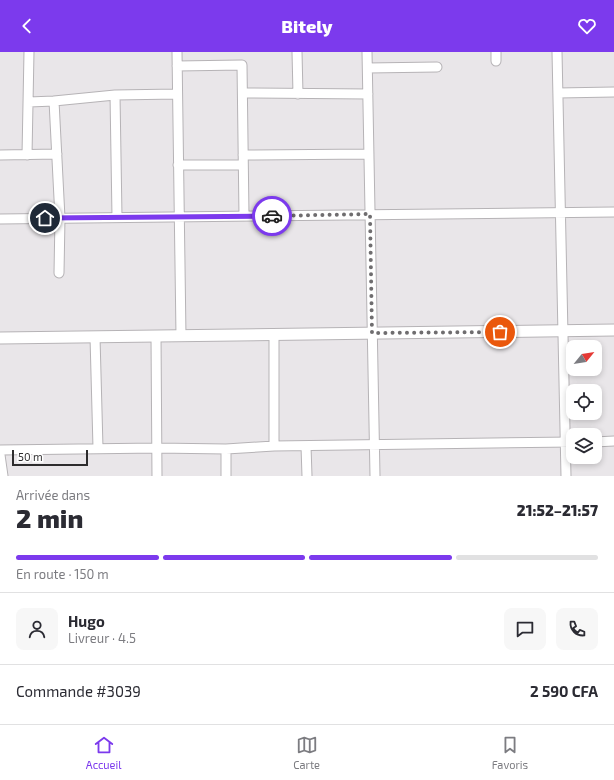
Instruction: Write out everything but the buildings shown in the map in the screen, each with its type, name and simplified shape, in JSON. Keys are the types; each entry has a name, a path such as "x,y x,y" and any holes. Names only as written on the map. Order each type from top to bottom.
{"street":[{"path":"27,155 29,52"},
{"path":"177,52 181,336"},
{"path":"297,52 298,94"},
{"path":"367,52 375,476"},
{"path":"558,52 563,331 568,428"},
{"path":"177,66 242,66 244,216"},
{"path":"368,68 437,67"},
{"path":"558,93 614,92"},
{"path":"243,93 368,94"},
{"path":"29,102 54,102 115,95 178,94"},
{"path":"115,95 117,217"},
{"path":"54,102 60,218 59,273"},
{"path":"0,155 57,154"},
{"path":"243,155 369,154"},
{"path":"178,165 243,165"},
{"path":"0,219 614,212"},
{"path":"0,338 614,330"},
{"path":"274,335 274,446"},
{"path":"156,336 157,476"},
{"path":"95,337 98,448"},
{"path":"602,442 614,441"},
{"path":"0,450 98,448 226,449 274,446 566,442"},
{"path":"306,446 307,476"},
{"path":"226,449 226,476"},
{"path":"0,455 3,476"},
{"path":"566,476 567,464"}],"way so far":[{"path":"272,216 370,214 372,333 500,332"}],"route":[{"path":"45,218 272,216"}]}
